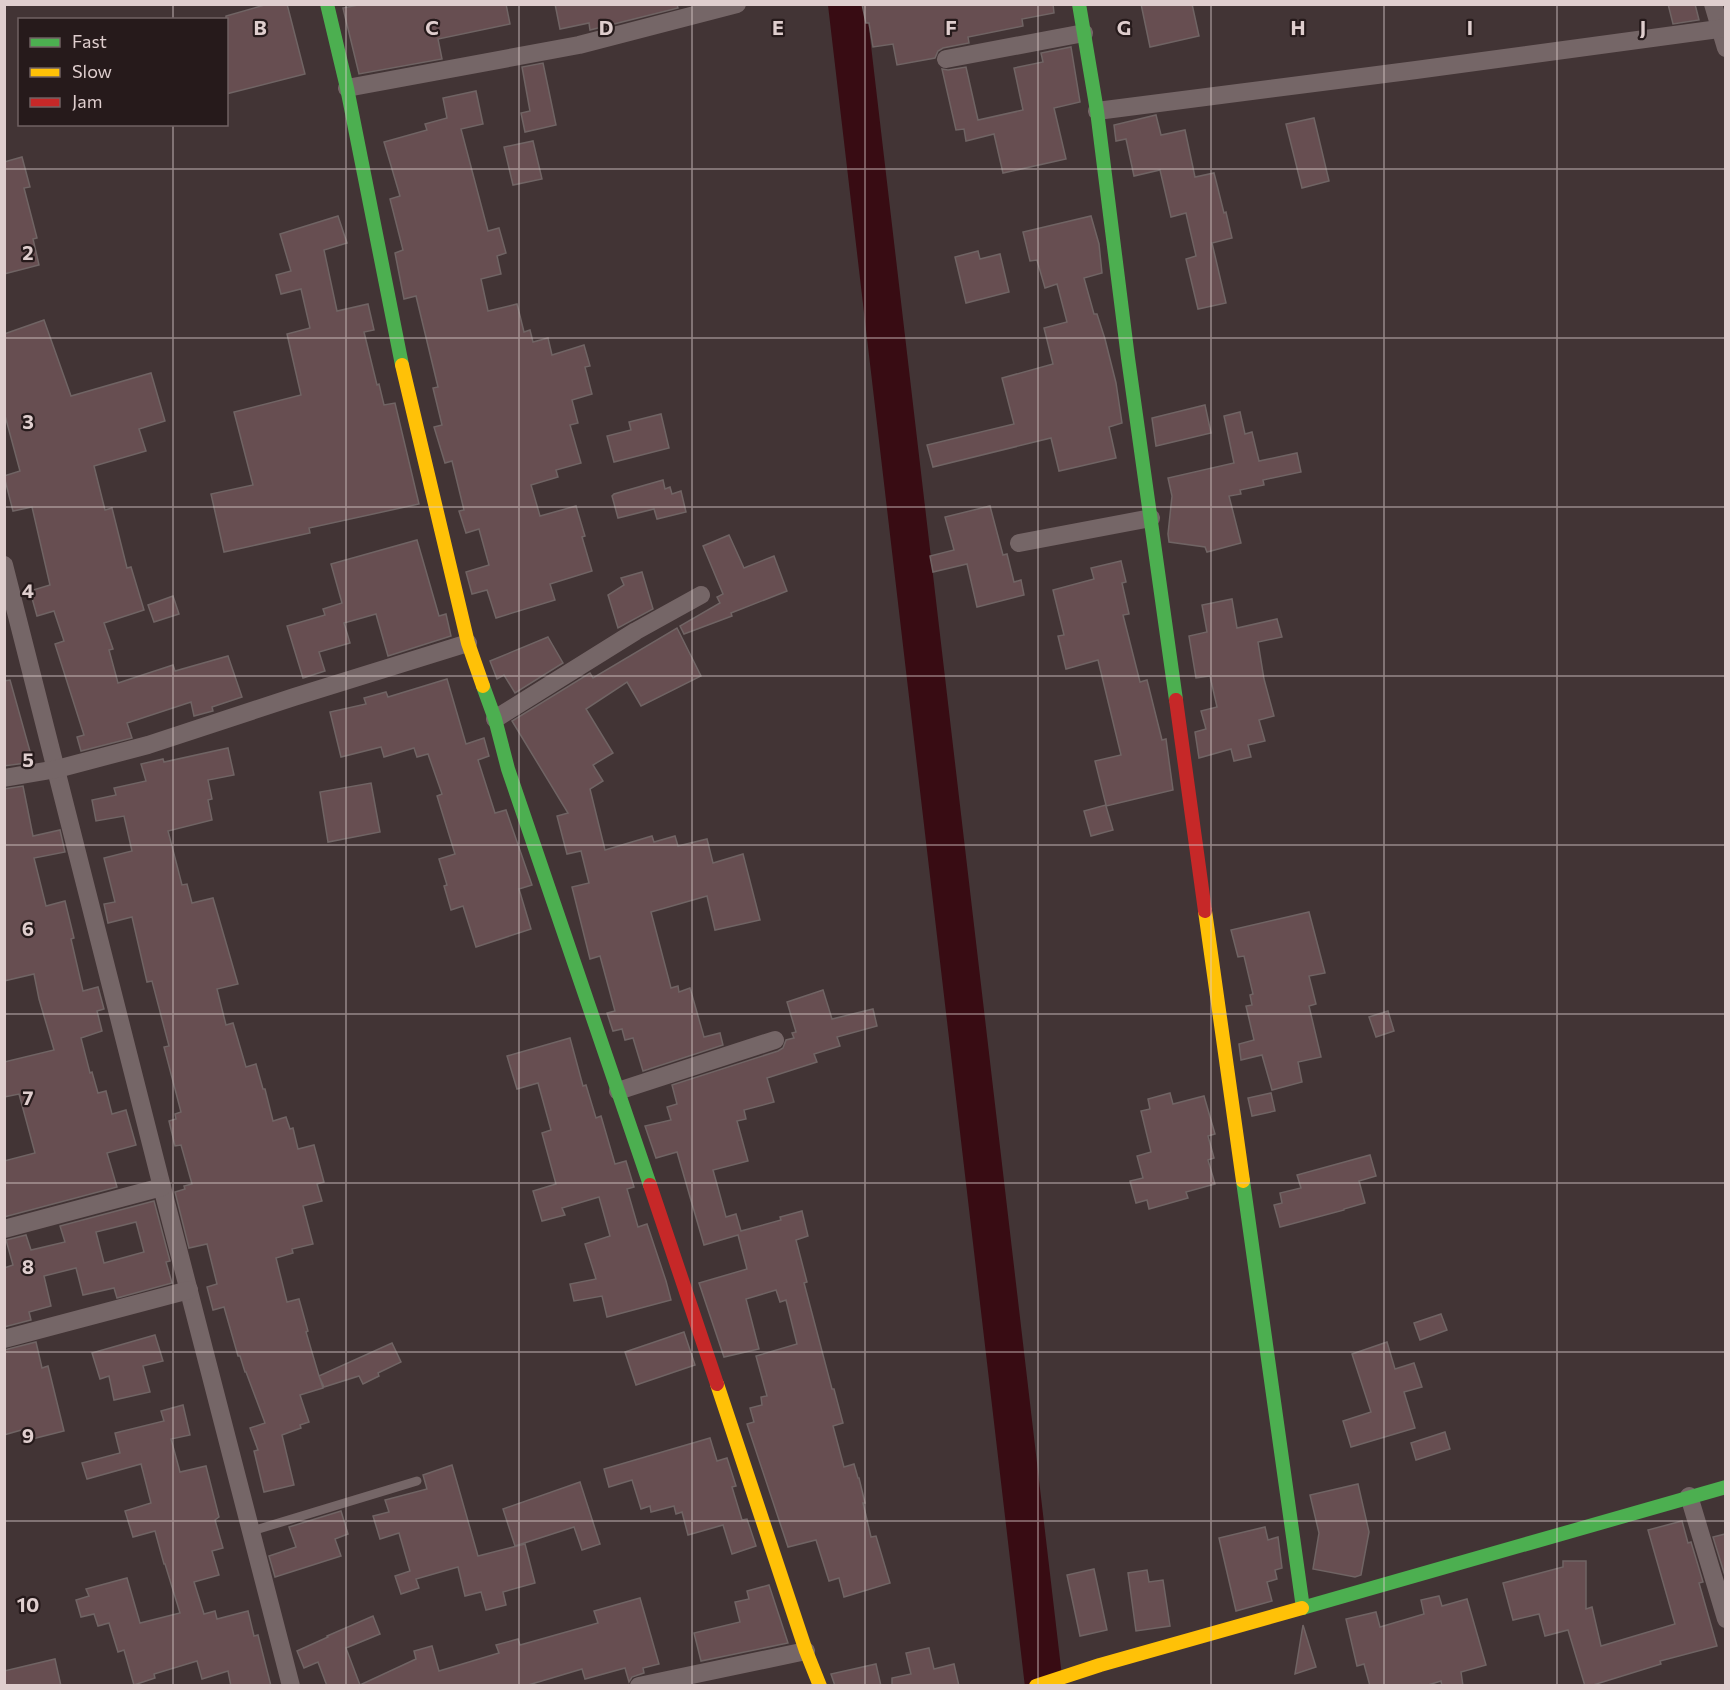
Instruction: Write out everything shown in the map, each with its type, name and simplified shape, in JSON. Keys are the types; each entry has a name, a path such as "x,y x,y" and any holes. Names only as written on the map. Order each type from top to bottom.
{"street":[{"path":"327,4 347,88 406,385 468,644 495,719 508,769 806,1651 820,1686"},
{"path":"347,88 579,45 737,4"},
{"path":"1079,4 1097,111 1128,357 1303,1608"},
{"path":"1713,4 1722,28 1725,48"},
{"path":"1097,111 1722,28"},
{"path":"946,59 1084,33"},
{"path":"1019,543 1151,518"},
{"path":"4,565 291,1686"},
{"path":"495,719 636,631 701,595"},
{"path":"4,777 57,769 148,745 294,697 468,644"},
{"path":"618,1091 775,1040"},
{"path":"4,1229 162,1186"},
{"path":"4,1339 189,1290"},
{"path":"1036,1686 1100,1665 1725,1486"},
{"path":"1689,1497 1725,1619"},
{"path":"639,1686 806,1651"}],"lane":[{"path":"252,1531 417,1481"}],"building":[{"path":"268,4 287,4 305,74 228,93 228,18 226,16"},
{"path":"363,4 506,4 510,24 438,39 442,59 359,74 343,8"},
{"path":"555,4 677,4 678,8 590,30 589,23 560,29"},
{"path":"862,4 1053,4 1054,13 1022,19 1023,26 968,37 969,43 943,48 938,51 935,58 897,65 893,44 873,47 869,23 866,23"},
{"path":"1141,4 1192,4 1199,36 1150,47"},
{"path":"1668,4 1695,4 1699,20 1673,24"},
{"path":"1071,47 1080,102 1054,108 1066,159 1003,173 994,134 966,141 964,129 956,130 942,69 966,67 978,120 1023,110 1014,68 1043,62 1041,53"},
{"path":"543,63 556,125 525,132 521,113 530,111 522,67"},
{"path":"476,91 483,124 461,129 488,231 499,228 506,253 497,256 501,274 481,279 488,311 517,304 524,332 530,330 533,342 548,338 552,355 584,345 590,366 585,367 592,394 572,400 578,423 570,425 581,463 556,470 558,477 531,485 540,516 576,506 592,571 550,584 555,600 496,618 487,590 472,594 466,572 489,565 479,529 466,533 459,511 464,510 452,461 445,463 434,427 442,425 433,388 438,387 416,296 404,299 395,253 403,250 390,199 400,196 384,142 427,130 425,124 447,118 443,98"},
{"path":"1156,115 1161,135 1185,130 1195,177 1214,173 1232,238 1212,243 1226,303 1198,309 1186,259 1196,256 1186,213 1171,217 1160,170 1134,176 1126,139 1116,141 1114,125"},
{"path":"1314,118 1329,181 1302,188 1286,124"},
{"path":"533,141 542,179 513,185 504,147"},
{"path":"22,157 30,187 24,188 37,238 33,239 39,265 4,274 4,162"},
{"path":"338,216 347,243 324,250 337,311 368,304 374,330 364,332 377,385 379,384 384,405 395,403 419,504 309,528 310,533 224,552 211,494 253,485 234,412 301,395 287,334 310,328 301,289 281,294 276,275 291,271 280,234"},
{"path":"1091,216 1099,244 1102,273 1084,278 1094,314 1097,314 1105,339 1116,383 1122,423 1109,427 1116,458 1059,471 1051,438 933,467 927,445 1014,424 1002,378 1053,364 1044,328 1067,322 1057,284 1045,288 1037,260 1030,261 1023,232"},
{"path":"978,251 980,259 1000,254 1009,292 966,303 955,257"},
{"path":"44,320 71,396 151,373 165,421 139,429 146,451 94,466 105,510 112,508 127,568 131,567 144,610 104,623 113,649 109,650 118,683 173,665 175,671 228,656 242,697 212,707 213,711 194,716 191,702 127,723 132,738 81,751 77,737 84,735 55,644 64,641 54,611 37,616 30,591 50,585 32,507 13,511 4,476 20,471 4,412 4,334"},
{"path":"1205,405 1211,433 1156,446 1152,418"},
{"path":"1240,412 1245,434 1252,432 1259,461 1297,453 1301,472 1263,480 1264,485 1240,490 1241,494 1229,496 1241,543 1207,552 1205,547 1169,542 1172,496 1168,478 1234,463 1224,416"},
{"path":"661,414 669,448 614,462 607,436 631,430 629,422"},
{"path":"663,480 665,489 670,487 672,494 681,491 686,512 657,519 654,509 618,518 612,496 614,494"},
{"path":"990,506 1003,555 1007,554 1014,582 1021,580 1024,595 977,607 967,564 933,572 930,556 954,550 945,517"},
{"path":"729,535 744,568 774,556 787,591 731,613 732,616 684,634 680,626 720,603 717,597 723,594 703,546"},
{"path":"417,540 439,616 446,614 451,636 388,656 376,614 344,623 350,643 319,652 325,671 303,678 287,626 325,615 323,609 342,603 331,564"},
{"path":"1121,561 1126,582 1122,583 1129,614 1123,615 1140,682 1147,680 1162,740 1166,739 1173,790 1106,806 1113,830 1091,836 1084,811 1106,805 1095,761 1121,755 1098,660 1066,669 1058,636 1064,635 1053,590 1094,579 1091,568"},
{"path":"642,572 653,609 618,628 608,595 624,585 621,578"},
{"path":"173,596 179,614 154,622 148,605"},
{"path":"1232,599 1237,628 1277,619 1282,637 1258,642 1264,679 1274,716 1259,720 1265,741 1248,745 1251,757 1234,761 1231,749 1199,758 1195,732 1206,729 1201,711 1217,707 1210,676 1196,678 1189,636 1207,632 1202,605"},
{"path":"677,628 701,676 641,706 627,682 586,709 613,753 593,765 603,781 590,789 605,850 652,836 654,842 675,836 678,846 707,839 713,863 743,854 760,920 715,930 707,896 651,912 671,988 678,986 679,992 690,988 704,1037 720,1033 723,1045 643,1071 633,1038 625,1040 622,1029 613,1031 607,1013 615,1011 600,956 590,959 572,887 589,883 581,851 567,854 557,816 568,813 512,721 590,673 593,678"},
{"path":"548,637 563,663 515,693 504,675 497,679 490,661"},
{"path":"447,679 466,744 484,738 489,756 478,760 495,813 506,810 532,885 519,889 531,929 476,947 463,906 451,910 444,886 447,885 439,859 455,854 437,796 442,794 428,754 417,757 414,748 384,757 381,747 341,757 330,712 366,704 364,698 386,692 388,697"},
{"path":"10,680 33,762 4,766 4,681"},
{"path":"228,748 234,775 208,780 212,799 208,800 212,820 168,831 182,885 187,884 192,903 213,898 238,984 217,989 226,1025 233,1023 246,1067 256,1064 273,1121 286,1117 290,1129 293,1128 298,1149 314,1145 324,1182 317,1184 322,1201 303,1206 313,1244 292,1249 293,1253 276,1258 287,1302 299,1299 308,1331 306,1332 323,1388 300,1395 309,1422 300,1425 301,1428 282,1435 294,1485 264,1492 254,1451 258,1450 250,1428 265,1423 240,1356 238,1356 224,1307 213,1310 207,1287 217,1284 207,1244 189,1248 175,1192 192,1184 181,1145 175,1146 169,1121 176,1119 175,1114 181,1112 164,1047 169,1046 152,981 147,982 132,917 108,923 104,904 115,902 104,858 132,851 124,816 96,821 92,800 116,795 114,788 146,781 141,764 163,759 164,762"},
{"path":"371,783 380,832 328,842 320,792"},
{"path":"23,786 33,836 60,830 65,852 34,858 46,906 65,901 83,991 98,987 104,1009 97,1011 102,1031 81,1038 90,1073 92,1072 98,1093 106,1091 112,1114 126,1110 136,1145 107,1153 117,1187 4,1217 4,1161 35,1153 19,1094 4,1097 4,1062 54,1050 34,974 4,981 4,789"},
{"path":"1309,912 1325,973 1309,976 1316,1004 1309,1006 1321,1057 1298,1062 1302,1082 1272,1090 1262,1055 1241,1060 1239,1044 1254,1040 1246,1006 1252,1005 1250,995 1253,994 1244,956 1238,957 1231,930"},
{"path":"823,990 832,1019 873,1009 877,1026 837,1037 840,1046 814,1054 817,1062 767,1078 774,1102 744,1110 746,1119 737,1121 748,1161 713,1170 726,1217 736,1214 741,1231 781,1220 780,1217 802,1211 808,1236 796,1240 807,1282 804,1283 843,1423 833,1426 844,1467 854,1464 865,1503 863,1503 871,1537 876,1536 890,1583 844,1597 839,1578 829,1581 816,1540 788,1547 747,1424 754,1422 750,1408 762,1405 761,1397 767,1396 756,1356 797,1344 786,1300 780,1302 776,1290 746,1299 759,1349 724,1357 699,1283 747,1269 738,1235 704,1245 677,1152 656,1158 645,1126 671,1120 667,1107 677,1104 672,1085 783,1048 786,1040 794,1038 792,1033 796,1032 787,1002"},
{"path":"1388,1011 1394,1031 1376,1037 1369,1017"},
{"path":"570,1038 583,1086 586,1085 596,1118 601,1116 615,1164 626,1161 634,1187 627,1189 638,1227 647,1224 671,1300 607,1317 602,1296 574,1301 570,1284 596,1279 585,1244 610,1236 599,1197 562,1208 565,1215 542,1221 533,1191 556,1184 542,1133 551,1130 538,1083 517,1089 507,1056"},
{"path":"1170,1093 1173,1104 1204,1096 1215,1134 1208,1136 1214,1158 1208,1160 1215,1184 1186,1192 1188,1198 1149,1209 1147,1200 1136,1203 1130,1181 1143,1178 1137,1156 1151,1152 1141,1111 1150,1109 1148,1099"},
{"path":"1271,1093 1275,1111 1252,1116 1248,1098"},
{"path":"1370,1155 1376,1176 1359,1181 1365,1203 1280,1227 1274,1205 1282,1203 1280,1193 1301,1188 1297,1175"},
{"path":"154,1201 170,1261 166,1262 172,1283 117,1298 114,1288 83,1295 76,1268 44,1276 51,1306 29,1312 31,1320 4,1327 4,1268 13,1265 6,1240 26,1235 31,1250 65,1242 60,1226","holes":["136,1222 144,1252 104,1263 96,1232"]},
{"path":"1441,1314 1447,1330 1420,1340 1414,1323"},
{"path":"684,1332 695,1365 636,1385 625,1352"},
{"path":"155,1335 163,1361 143,1366 150,1392 114,1400 109,1376 100,1379 92,1353"},
{"path":"36,1342 42,1368 48,1366 64,1431 28,1440 25,1429 4,1435 4,1350"},
{"path":"1387,1342 1395,1369 1414,1363 1422,1387 1404,1392 1415,1428 1351,1447 1343,1421 1371,1412 1352,1354"},
{"path":"392,1343 401,1362 378,1373 379,1376 363,1384 359,1376 324,1387 319,1376"},
{"path":"183,1405 190,1435 171,1439 180,1472 206,1466 219,1517 215,1520 223,1548 212,1551 219,1575 194,1582 204,1614 215,1611 217,1619 248,1611 254,1636 258,1635 271,1686 231,1686 228,1671 202,1679 197,1661 154,1674 155,1678 134,1685 124,1650 118,1652 109,1623 98,1626 94,1614 81,1617 76,1600 89,1596 86,1589 127,1578 140,1623 180,1613 155,1531 133,1537 125,1511 151,1503 141,1464 87,1479 82,1463 120,1453 115,1433 164,1421 161,1411"},
{"path":"1445,1432 1450,1449 1416,1460 1411,1443"},
{"path":"710,1438 717,1461 727,1458 736,1486 732,1487 742,1520 747,1519 756,1546 732,1554 723,1525 688,1535 682,1512 676,1514 674,1506 651,1512 650,1506 641,1509 632,1480 609,1487 604,1469"},
{"path":"452,1465 478,1556 525,1544 535,1583 503,1592 506,1605 486,1610 481,1592 465,1596 458,1567 416,1579 419,1588 401,1594 395,1576 410,1571 399,1533 380,1539 373,1516 389,1512 385,1500 427,1489 423,1475"},
{"path":"580,1482 600,1544 582,1550 574,1527 515,1546 503,1509"},
{"path":"1358,1484 1369,1532 1361,1575 1355,1577 1313,1569 1319,1533 1310,1495"},
{"path":"341,1511 348,1534 335,1539 341,1556 275,1577 269,1556 296,1547 289,1527"},
{"path":"1682,1521 1703,1582 1699,1583 1717,1646 1660,1661 1661,1664 1585,1686 1568,1630 1545,1636 1539,1614 1513,1620 1503,1583 1563,1567 1563,1561 1586,1561 1586,1609 1592,1607 1601,1646 1675,1624 1648,1530"},
{"path":"1265,1527 1268,1540 1278,1537 1282,1568 1275,1570 1277,1579 1267,1582 1272,1601 1236,1611 1219,1538"},
{"path":"1725,1534 1725,1576 1713,1537"},
{"path":"1094,1569 1107,1630 1080,1636 1067,1575"},
{"path":"1147,1570 1149,1582 1163,1580 1170,1626 1136,1631 1128,1573"},
{"path":"769,1585 788,1643 701,1661 694,1633 740,1622 735,1602 749,1599 747,1591"},
{"path":"1439,1596 1442,1606 1467,1599 1486,1665 1461,1672 1463,1686 1442,1686 1441,1681 1425,1686 1370,1686 1364,1664 1357,1666 1346,1619 1376,1612 1380,1627 1424,1614 1421,1600"},
{"path":"640,1598 659,1664 643,1668 644,1673 632,1677 629,1682 625,1668 585,1679 582,1669 525,1686 327,1686 318,1662 304,1668 297,1651 373,1616 380,1634 346,1648 360,1685 416,1659 414,1651 432,1646 439,1671 499,1653 496,1645 518,1639 520,1645 598,1623 594,1611"},
{"path":"1303,1625 1316,1667 1295,1674"},
{"path":"929,1648 934,1669 954,1664 959,1686 892,1686 892,1678 911,1674 906,1653"},
{"path":"55,1659 61,1686 4,1686 4,1671"},
{"path":"876,1664 881,1686 835,1686 831,1674"}],"waterway":[{"path":"847,4 1044,1686"}],"traffic: fast":[{"path":"327,4 347,88 402,365"},
{"path":"1079,4 1097,111 1128,358 1176,700"},
{"path":"483,686 495,719 508,769 650,1185"},
{"path":"1243,1181 1303,1608"},
{"path":"1302,1608 1726,1487"}],"traffic: slow":[{"path":"402,365 468,643 483,686"},
{"path":"1205,911 1243,1181"},
{"path":"717,1384 806,1651 820,1686"},
{"path":"1036,1686 1100,1665 1302,1608"}],"traffic: jam":[{"path":"1176,700 1205,911"},
{"path":"650,1185 717,1384"}]}
